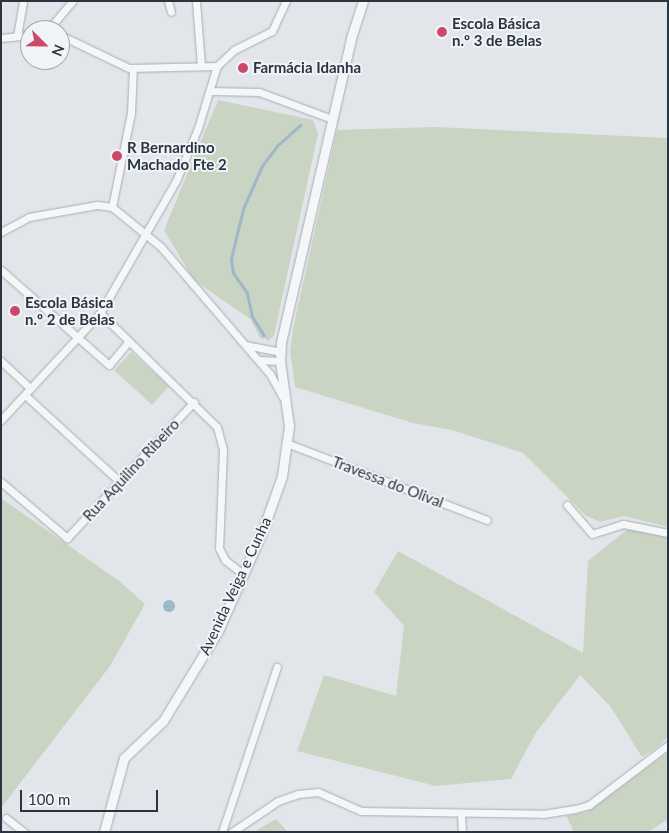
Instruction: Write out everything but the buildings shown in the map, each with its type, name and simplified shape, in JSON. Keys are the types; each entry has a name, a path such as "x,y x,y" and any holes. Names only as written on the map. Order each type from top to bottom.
{"street":[{"path":"17,36 23,1"},
{"path":"56,20 72,1"},
{"path":"168,1 171,12"},
{"path":"196,1 201,66"},
{"path":"1,420 100,313 176,181 210,91 217,66 234,50 272,31 286,1"},
{"path":"287,404 280,356 332,119 363,1"},
{"path":"1,38 20,36"},
{"path":"70,40 133,68 217,66"},
{"path":"1,232 29,217 96,205 112,207 131,113 133,68"},
{"path":"210,91 259,92 332,119"},
{"name":"Avenida Veiga e Cunha","path":"104,829 124,758 163,722 182,694 218,631 244,575 274,501 289,444 287,404 270,374 161,247 112,207"},
{"path":"1,270 109,365 129,341"},
{"path":"100,313 194,402 217,427 223,450 220,548 226,560 244,575"},
{"path":"245,345 280,356"},
{"path":"256,358 268,362 280,356"},
{"path":"1,360 27,391 120,482"},
{"name":"Rua Aquilino Ribeiro","path":"1,482 68,538 194,402"},
{"name":"Travessa do Olival","path":"289,444 487,520"},
{"path":"567,505 592,534 623,524 668,533"},
{"path":"222,832 252,734 277,667"},
{"path":"232,832 278,801 298,794 318,792 361,811 543,814 589,805 668,746"},
{"path":"461,813 462,832"},
{"path":"6,818 24,832"}],"green space":[{"path":"218,100 313,120 318,134 274,335 268,342 265,338 261,339 250,319 194,280 164,230"},
{"path":"436,127 668,138 668,527 624,516 600,522 585,515 523,453 452,430 413,423 295,387 290,351 293,329 337,130"},
{"path":"131,352 169,386 152,405 114,371"},
{"path":"1,498 119,581 145,604 110,666 1,808"},
{"path":"628,529 668,537 668,737 655,749 642,757 610,706 580,675 535,734 511,779 436,786 297,751 324,675 396,696 404,626 374,592 398,551 583,653 588,561"},
{"path":"668,752 668,819 648,832 574,832 566,816 587,812"},
{"path":"276,819 288,832 254,832"}],"water":[{"path":"167,600 171,600 175,606 171,612 167,612 163,608 163,604"}],"waterway":[{"path":"264,336 252,317 247,293 233,273 231,259 243,209 262,166 277,146 300,125"}],"place":[{"name":"Escola Básica n.º 3 de Belas","path":"442,32"},
{"name":"Farmácia Idanha","path":"243,68"},
{"name":"R Bernardino Machado Fte 2","path":"117,156"},
{"name":"Escola Básica n.º 2 de Belas","path":"15,311"}]}
